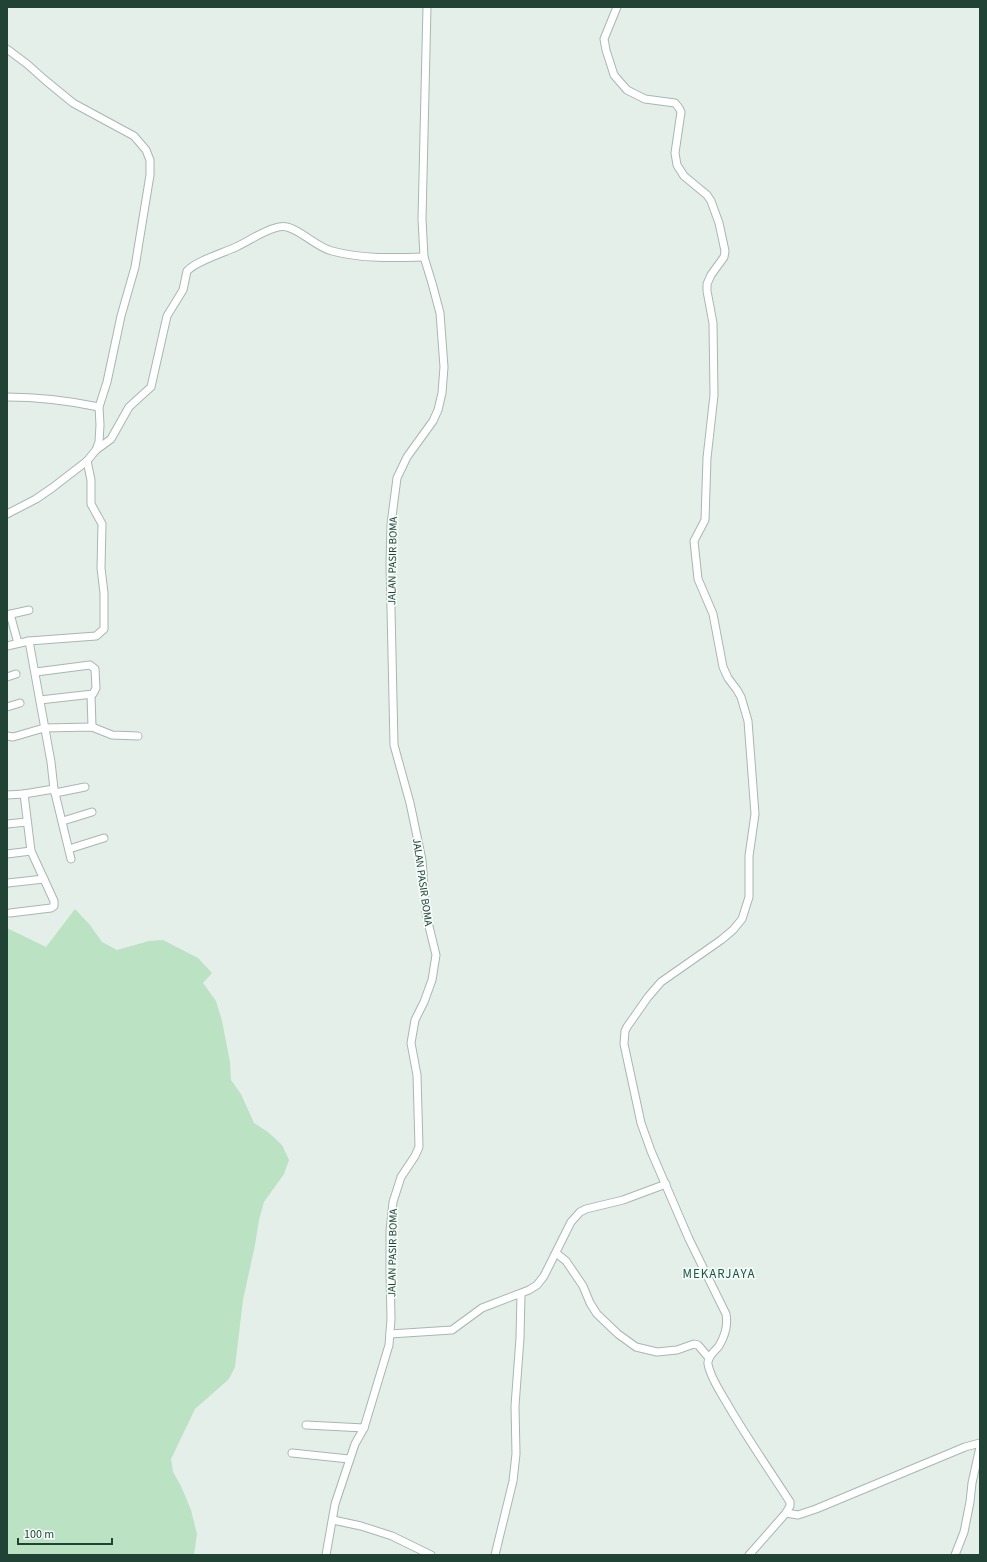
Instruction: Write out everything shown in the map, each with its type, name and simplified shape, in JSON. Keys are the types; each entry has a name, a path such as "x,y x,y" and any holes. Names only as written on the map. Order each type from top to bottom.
{"street":[{"name":"JALAN PASIR BOMA","path":"326,1555 335,1504 349,1459 364,1428 389,1346 391,1319 390,1231 393,1202 401,1177 415,1156 419,1147 416,1075 411,1043 415,1020 426,998 434,969 436,955 426,914 422,860 410,803 394,745 391,556 391,524 397,478 407,457 433,421 438,410 442,393 444,367 440,313 424,257 422,219 427,7"},
{"path":"617,7 604,39 612,70 617,79 627,90 645,99 675,103 679,108 681,112 675,153 677,165 684,176 707,195 719,223 724,245 724,257 711,275 707,284 713,323 714,396 707,458 705,520 694,541 698,579 713,614 723,667 741,698 748,721 755,814 749,856 749,897 742,919 733,930 661,982 648,997 625,1031 625,1052 641,1123 651,1151 689,1239 726,1314 727,1324 723,1339 709,1358 708,1363 711,1372 731,1411 790,1502 790,1506 786,1513 749,1555"},
{"path":"7,49 73,103 134,136 146,150 150,160 150,176 146,194 140,243 121,316 107,382 99,407 99,442 96,450"},
{"path":"7,514 45,494 87,461 96,450 111,439 129,407 151,387 167,316 183,290 187,271 193,266 265,232 276,228 286,227 295,230 312,242 332,251 375,258 424,257"},
{"path":"7,397 18,396 81,403 99,407"},
{"path":"7,646 30,641 96,636 104,629 104,592 101,568 102,524 91,504 91,480 87,461"},
{"path":"18,643 9,615 29,610"},
{"path":"30,641 55,791 71,859"},
{"path":"36,672 90,666 95,669 95,693 91,695 40,700"},
{"path":"7,676 16,674"},
{"path":"91,695 92,727"},
{"path":"7,707 20,703"},
{"path":"7,736 13,737 44,728 92,727 112,735 138,736"},
{"path":"7,795 85,787"},
{"path":"10,913 53,907 55,904 31,851 24,794"},
{"path":"63,822 92,812"},
{"path":"7,824 27,822"},
{"path":"69,849 104,838"},
{"path":"7,854 31,851"},
{"path":"8,882 44,879"},
{"path":"390,1334 452,1330 482,1308 521,1294 537,1285 540,1281 571,1222 580,1212 623,1200 666,1184"},
{"path":"556,1253 566,1261 583,1286 590,1303 597,1314 618,1334 636,1347 657,1352 677,1350 694,1344 698,1345 709,1358"},
{"path":"495,1555 513,1481 516,1454 515,1406 520,1338 521,1294"},
{"path":"306,1425 364,1428"},
{"path":"786,1513 798,1515 816,1509 959,1449 980,1443"},
{"path":"955,1555 964,1532 972,1483 980,1447"},
{"path":"292,1453 349,1459"},
{"path":"333,1520 361,1526 392,1536 431,1555"}],"green space":[{"path":"75,909 90,925 102,942 117,950 149,941 163,940 198,958 212,973 203,983 216,1001 222,1021 230,1062 231,1080 241,1094 254,1123 268,1132 282,1145 289,1160 284,1174 264,1202 259,1220 243,1300 235,1367 229,1379 195,1409 171,1459 173,1472 181,1486 191,1510 197,1534 194,1555 7,1555 7,928 46,947"}],"district":[{"name":"MEKARJAYA","path":"719,1273"}]}
